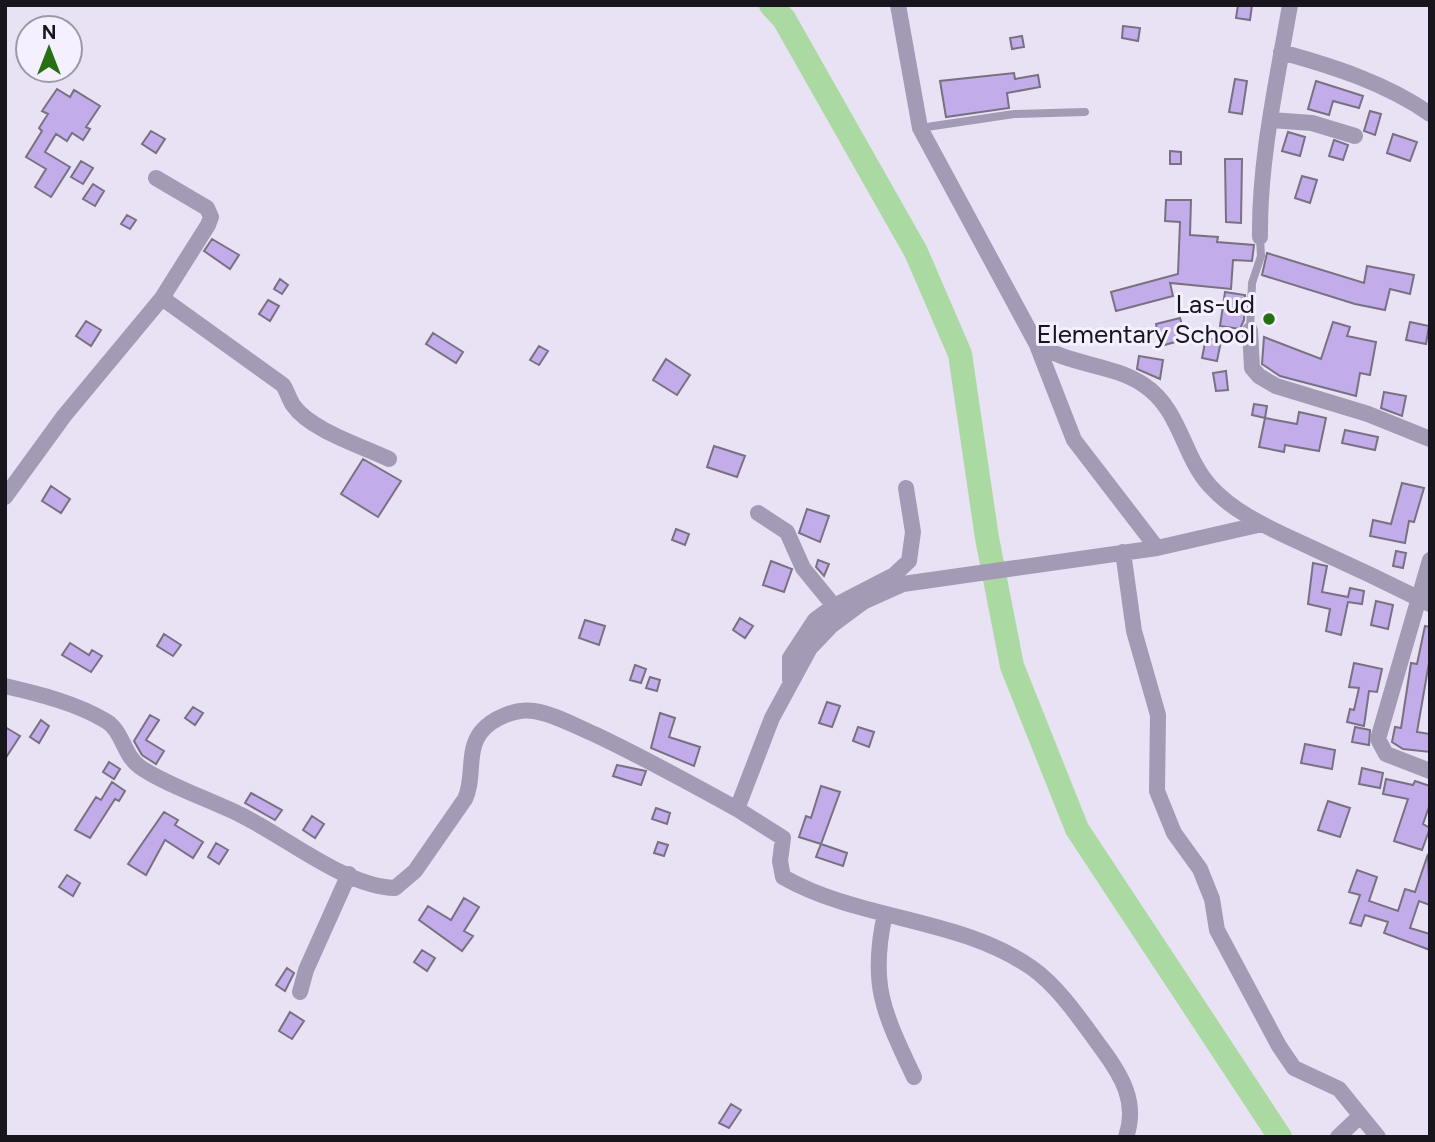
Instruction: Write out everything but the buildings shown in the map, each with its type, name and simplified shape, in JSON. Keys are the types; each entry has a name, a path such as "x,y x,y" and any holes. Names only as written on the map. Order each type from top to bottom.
{"street":[{"path":"898,5 920,128 1036,343 1074,440 1157,548"},
{"path":"1260,237 1270,120 1290,5"},
{"path":"1281,52 1319,62 1388,89 1430,114"},
{"path":"1270,120 1312,123 1354,136"},
{"path":"5,497 64,416 162,298 211,218 207,208 156,178"},
{"path":"162,298 283,384 292,404 304,415 326,430 389,459"},
{"path":"1250,330 1252,368 1259,376 1276,386 1368,414 1430,439"},
{"path":"1036,343 1053,355 1108,369 1144,386 1162,401 1179,425 1190,456 1210,486 1262,524 1425,601"},
{"path":"790,682 790,659 815,620 834,606 894,575 909,561 913,531 906,488"},
{"path":"758,513 787,532 803,568 834,606"},
{"path":"737,809 790,682 810,648 832,625 880,592 920,582 1157,548 1262,524"},
{"path":"1118,553 1135,631 1158,715 1157,790 1174,833 1200,869 1212,899 1217,930 1279,1046 1294,1068 1339,1088 1359,1117 1378,1137"},
{"path":"1430,560 1425,601 1379,731 1378,745 1382,751 1430,771"},
{"path":"5,686 38,694 109,722 116,728 127,754 143,769 245,817 349,874 383,888 395,888 407,881 465,799 471,786 472,755 481,731 516,711 534,711 567,722 633,752 737,809 783,838 780,861 783,877 836,899 969,939 1007,954 1034,970 1077,1015 1129,1094 1132,1115 1126,1137"},
{"path":"300,992 306,970 349,874"},
{"path":"885,914 878,947 878,984 892,1029 914,1077"},
{"path":"1338,1137 1359,1117"}],"lane":[{"path":"920,128 1014,114 1085,111"},
{"path":"1250,330 1252,283 1261,256 1260,237"}],"waterway":[{"path":"771,5 784,19 916,252 960,354 987,538 1012,666 1077,829 1280,1137"}],"place":[{"name":"Las-ud Elementary School","path":"1269,319"}]}
